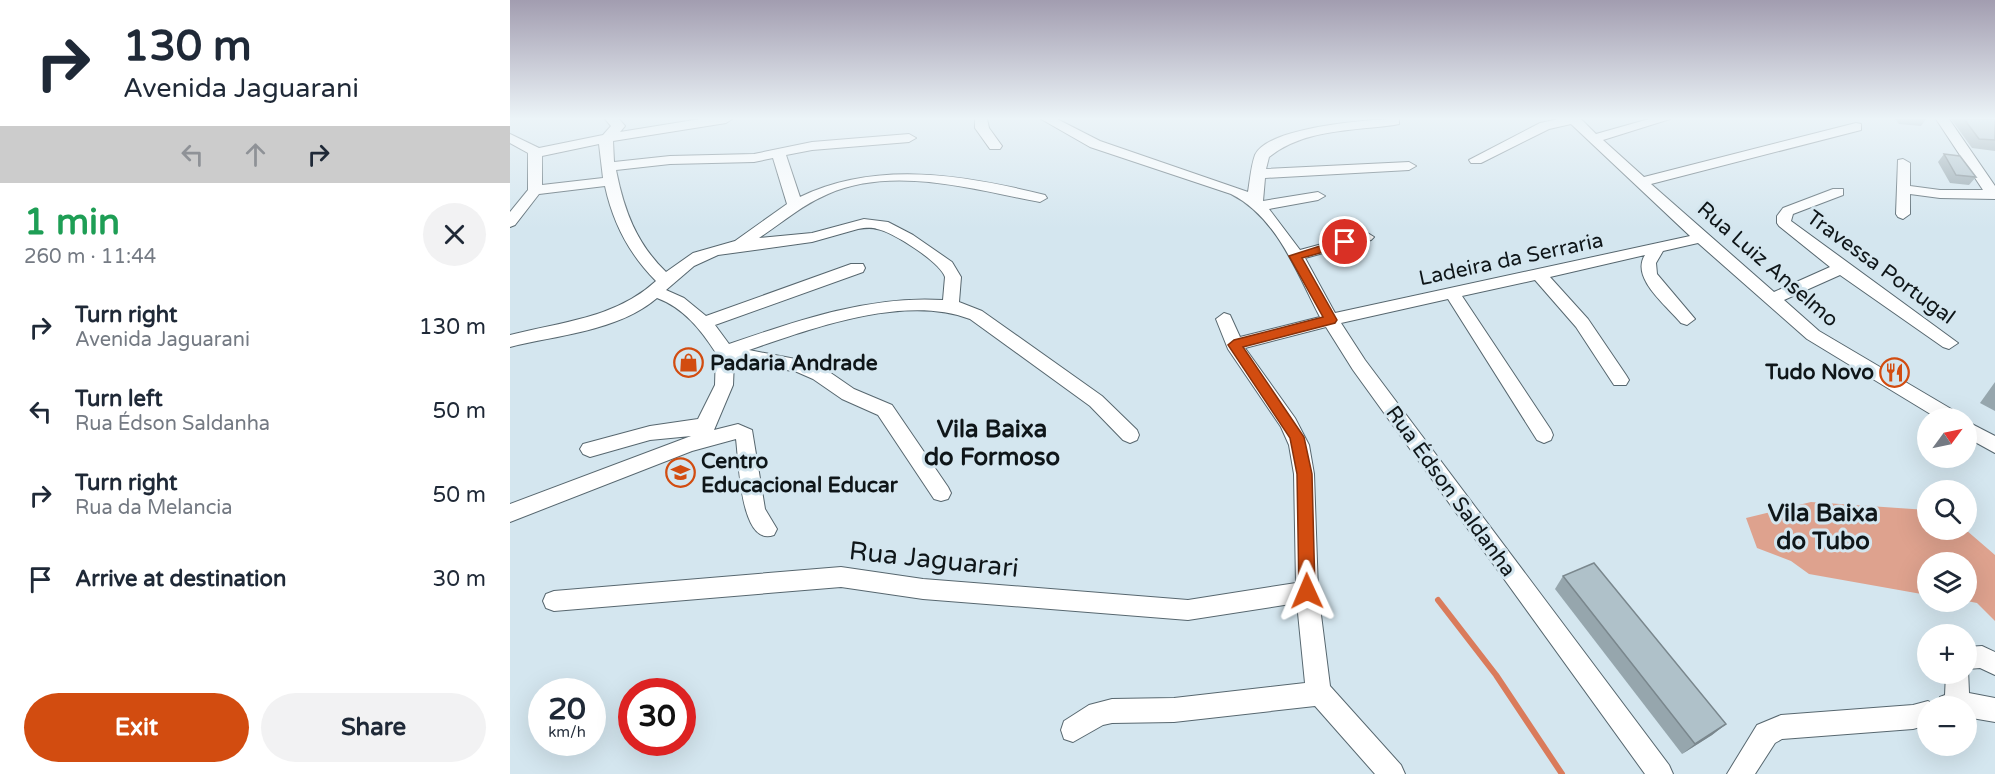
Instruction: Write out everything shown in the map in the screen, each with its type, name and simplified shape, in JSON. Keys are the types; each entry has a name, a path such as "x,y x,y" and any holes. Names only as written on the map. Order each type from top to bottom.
{"street":[{"path":"510,222 535,190 535,155"},
{"path":"607,155 614,201 641,255 661,286 685,304 704,323 725,352 724,385 707,425 689,444"},
{"path":"535,190 670,160 753,158 765,155"},
{"path":"779,155 785,182 795,205"},
{"path":"1128,155 1236,191 1257,203 1318,196"},
{"path":"1257,203 1262,155"},
{"path":"1476,160 1486,155"},
{"name":"Rua Luiz Anselmo","path":"1613,155 1770,300 1834,349 1934,408"},
{"path":"1642,182 1747,155"},
{"path":"1967,155 1994,194"},
{"path":"1902,214 1903,163"},
{"path":"1259,174 1408,166"},
{"path":"735,246 764,229 795,205 850,181 891,175 1040,198"},
{"path":"1903,189 1940,194 1994,194"},
{"name":"Travessa Portugal","path":"1838,192 1788,211 1784,216 1784,223 1841,268 1949,343"},
{"name":"Rua Édson Saldanha","path":"1257,203 1278,227 1330,320 1359,365 1660,774"},
{"path":"510,341 617,313 661,286 682,267 700,257 735,246 805,239 865,223 879,224 912,242 948,267 955,284 950,304"},
{"path":"1295,256 1366,237"},
{"name":"Ladeira da Serraria","path":"1234,345 1330,320 1701,238"},
{"path":"1658,249 1648,263 1650,275 1687,319"},
{"path":"704,323 857,268"},
{"path":"1770,300 1841,268"},
{"path":"1539,274 1582,323 1620,380"},
{"path":"1452,293 1544,435"},
{"path":"725,352 803,327 852,315 911,306 950,304 965,308 976,315 1081,390 1096,401 1130,435"},
{"path":"1224,319 1234,345 1297,437 1304,474 1307,591 1320,693 1392,774"},
{"path":"725,352 800,366 819,374 848,394 885,410 941,493"},
{"path":"590,449 650,433 707,425"},
{"path":"510,513 689,444 738,431 744,432 755,511 767,528"},
{"path":"1977,434 1995,445"},
{"name":"Rua Jaguarari","path":"554,601 841,577 923,589 1188,610 1307,591"},
{"path":"1977,657 1982,657 1995,664"},
{"path":"1073,730 1098,714 1112,711 1174,710 1320,693"},
{"path":"1977,708 1995,710"},
{"path":"1740,774 1766,734 1781,727 1917,716"}],"shaded area":[{"path":"1811,502 1917,509 1917,540 1977,539 1995,555 1995,621 1977,603 1977,552 1917,552 1917,593 1809,574 1791,561 1757,548 1746,518"}],"building":[{"path":"1945,155 1960,156 1976,177 1956,175"},
{"path":"1594,563 1726,724 1695,744 1563,576"}],"waterway":[{"path":"1438,600 1496,675 1562,774"}],"place":[{"name":"Padaria Andrade","path":"689,363"},
{"name":"Tudo Novo","path":"1895,372"},
{"name":"Centro Educacional Educar","path":"680,473"}],"district":[{"name":"Vila Baixa do Formoso","path":"992,443"},
{"name":"Vila Baixa do Tubo","path":"1823,527"}],"route":[{"path":"1307,591 1304,474 1297,437 1234,345 1330,320 1295,256 1345,242"}]}
